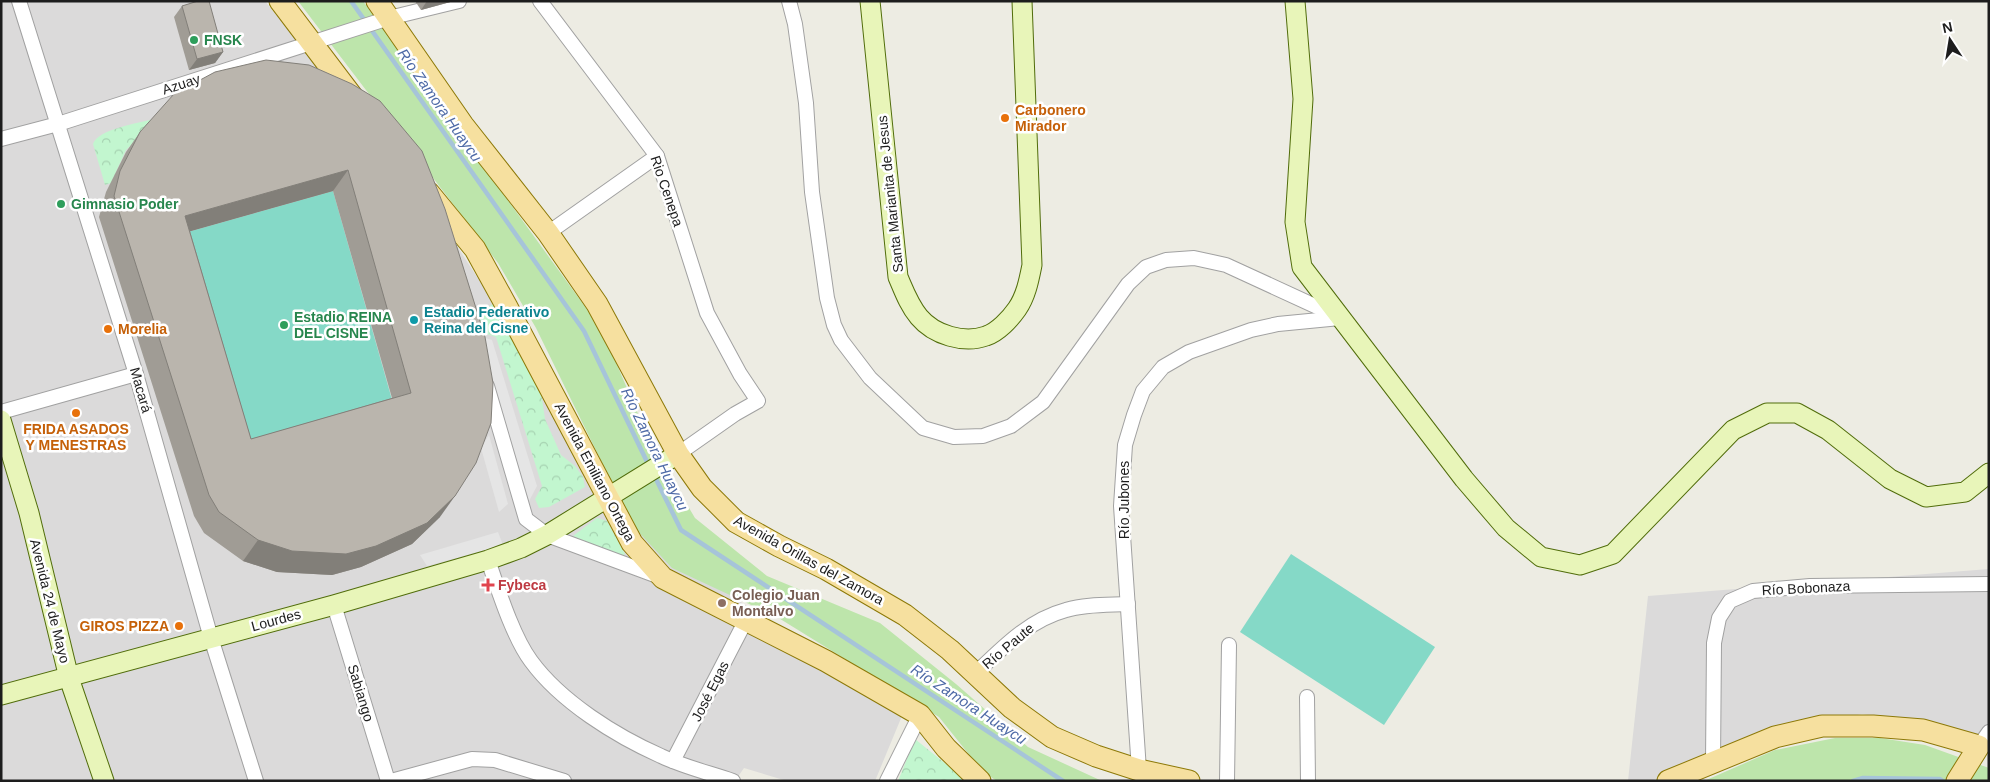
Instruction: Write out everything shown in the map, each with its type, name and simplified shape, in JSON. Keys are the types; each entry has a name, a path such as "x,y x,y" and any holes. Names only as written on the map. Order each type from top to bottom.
{"main road":[{"path":"280,1 315,41 366,113"},
{"name":"Avenida Orillas del Zamora","path":"380,14 463,125 548,233 597,304 672,457 736,522 834,573 905,615 950,650 1012,708 1052,737 1096,756 1147,774 1189,781"},
{"name":"Avenida Emiliano Ortega","path":"421,183 475,249 579,441 614,492 632,543 663,578 826,661 920,715 946,748 980,781"},
{"path":"1668,781 1775,737 1822,726 1873,726 1924,730 1985,743 1960,776"}],"street":[{"name":"Macará","path":"19,1 136,374 211,638 256,781"},
{"name":"Azuay","path":"1,139 58,124 315,41 380,14 459,1"},
{"name":"Rio Cenepa","path":"540,1 657,156 707,313 740,374 758,401 735,414 672,457"},
{"path":"789,1 796,24 806,103 812,192 827,298 834,325 841,340 870,378 923,428 954,437 983,436 1011,426 1043,402 1128,284 1146,267 1166,260 1194,258 1226,265 1340,318"},
{"name":"Santa Marianita de Jesus","path":"870,1 898,277 907,299 920,319 943,334 962,339 986,336 1004,324 1018,307 1027,286 1032,265 1022,1"},
{"path":"1295,1 1304,99 1295,222 1302,267 1464,479 1506,528 1541,557 1580,565 1613,554 1733,430 1767,413 1797,414 1828,430 1890,479 1926,497 1965,492 1989,473"},
{"path":"548,233 657,156"},
{"name":"Avenida Emiliano Ortega","path":"421,183 439,228"},
{"name":"Río Jubones","path":"1147,774 1128,604 1121,506 1125,445 1143,391 1163,367 1189,352 1278,324 1340,318"},
{"path":"1,412 136,374"},
{"path":"484,376 526,518 547,535 663,578"},
{"name":"Avenida 24 de Mayo","path":"1,420 28,513 69,678 104,781"},
{"name":"Lourdes","path":"1,695 334,605 488,560 522,548 547,535 672,457"},
{"path":"488,560 512,625 530,660 550,683 612,730 662,756 733,781"},
{"name":"Río Bobonaza","path":"1713,762 1714,643 1719,618 1730,601 1753,591 1810,586 1989,584"},
{"name":"Río Paute","path":"976,673 1014,638 1044,617 1067,609 1094,605 1128,604"},
{"name":"Sabiango","path":"334,605 390,781"},
{"name":"José Egas","path":"673,760 746,620"},
{"path":"1227,781 1230,645"},
{"path":"1307,697 1308,781"},
{"path":"887,781 920,715"},
{"path":"390,781 472,759 495,760 564,781"}],"shaded area":[{"path":"1,1 265,1 444,226 602,470 687,566 904,711 875,781 787,781 744,768 735,781 1,781"},
{"name":"Estadio REINA DEL CISNE","path":"333,191 396,414 237,460 170,237"},
{"path":"479,336 492,340 537,486 529,501"},
{"path":"489,435 508,504 499,512 481,448"},
{"path":"498,532 503,545 427,566 420,555"},
{"path":"1291,554 1435,647 1384,725 1240,632"},
{"path":"1989,569 1989,742 1967,732 1862,714 1756,735 1651,781 1628,781 1648,596"}],"green space":[{"path":"298,1 363,1 602,330 651,444 695,518 767,576 880,623 956,684 1028,747 1102,781 997,781 983,772 939,717 777,617 672,568 633,526 536,328 498,263"},
{"path":"154,119 154,123 126,150 111,183 105,185 93,144 96,139 120,127"},
{"path":"495,303 541,392 545,419 561,455 575,466 583,477 585,487 549,507 539,508 535,499 542,486 496,337 481,332 475,314"},
{"path":"597,518 607,521 625,554 620,558 573,536"},
{"path":"1835,738 1880,738 1925,745 1989,768 1989,781 1704,781 1775,750"},
{"path":"915,739 967,781 898,781"}],"building":[{"path":"198,1 209,1 223,52 197,59 182,6"},
{"name":"Estadio Federativo Reina del Cisne","path":"266,60 309,65 352,84 380,101 422,151 445,209 485,337 493,383 491,423 476,463 455,496 427,523 376,546 346,554 292,551 258,540 219,512 209,495 114,196 120,171 140,132 174,94 215,72","holes":["348,170 411,393 251,439 185,216"]}],"waterway":[{"name":"Río Zamora Huaycu","path":"351,1 584,331 649,466"},
{"name":"Río Zamora Huaycu","path":"654,475 681,530 1063,781"},
{"name":"Río Zamora Huaycu","path":"1853,781 1863,778 1940,779 1943,781"}],"place":[{"name":"FNSK","path":"194,40"},
{"name":"Carbonero Mirador","path":"1005,118"},
{"name":"Gimnasio Poder","path":"61,204"},
{"name":"Estadio Federativo Reina del Cisne","path":"414,320"},
{"name":"Estadio REINA DEL CISNE","path":"284,325"},
{"name":"Morelia","path":"108,329"},
{"name":"FRIDA ASADOS Y MENESTRAS","path":"76,413"},
{"name":"Fybeca","path":"488,585"},
{"name":"Colegio Juan Montalvo","path":"722,603"},
{"name":"GIROS PIZZA","path":"179,626"}]}
